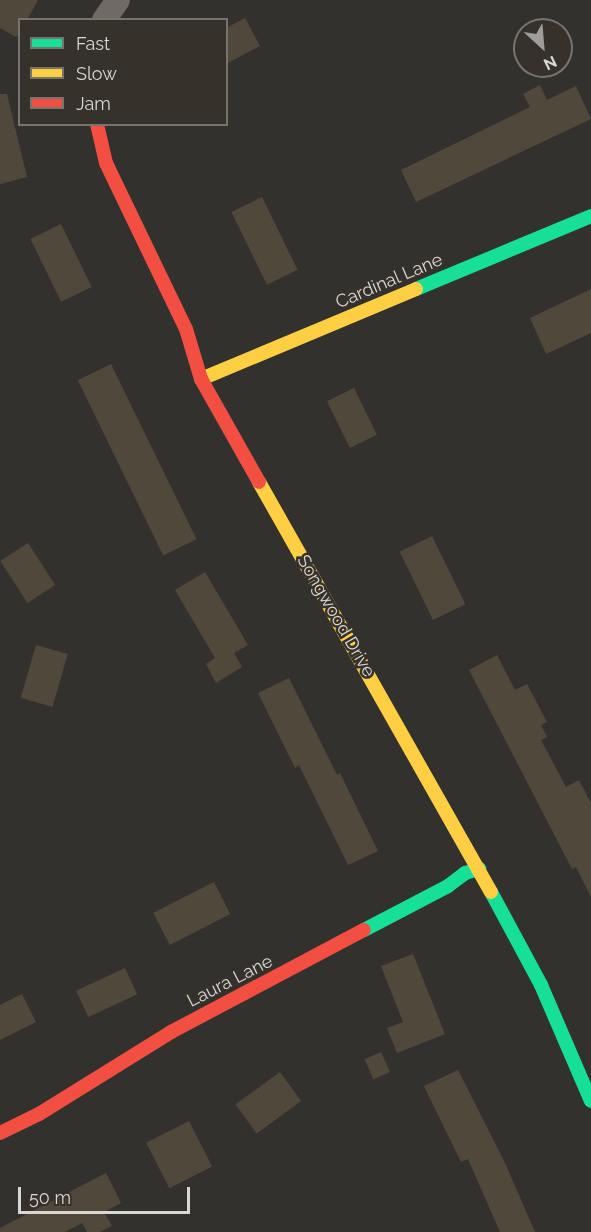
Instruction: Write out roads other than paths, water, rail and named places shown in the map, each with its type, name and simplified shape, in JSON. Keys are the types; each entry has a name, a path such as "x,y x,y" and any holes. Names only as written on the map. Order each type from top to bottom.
{"street":[{"path":"105,18 118,0"},
{"name":"Songwood Drive","path":"97,126 106,163 186,329 201,379 479,868 541,985 591,1101"},
{"name":"Cardinal Lane","path":"201,379 591,216"},
{"name":"Laura Lane","path":"0,1133 48,1108 171,1032 448,886 465,873 479,868"}]}
